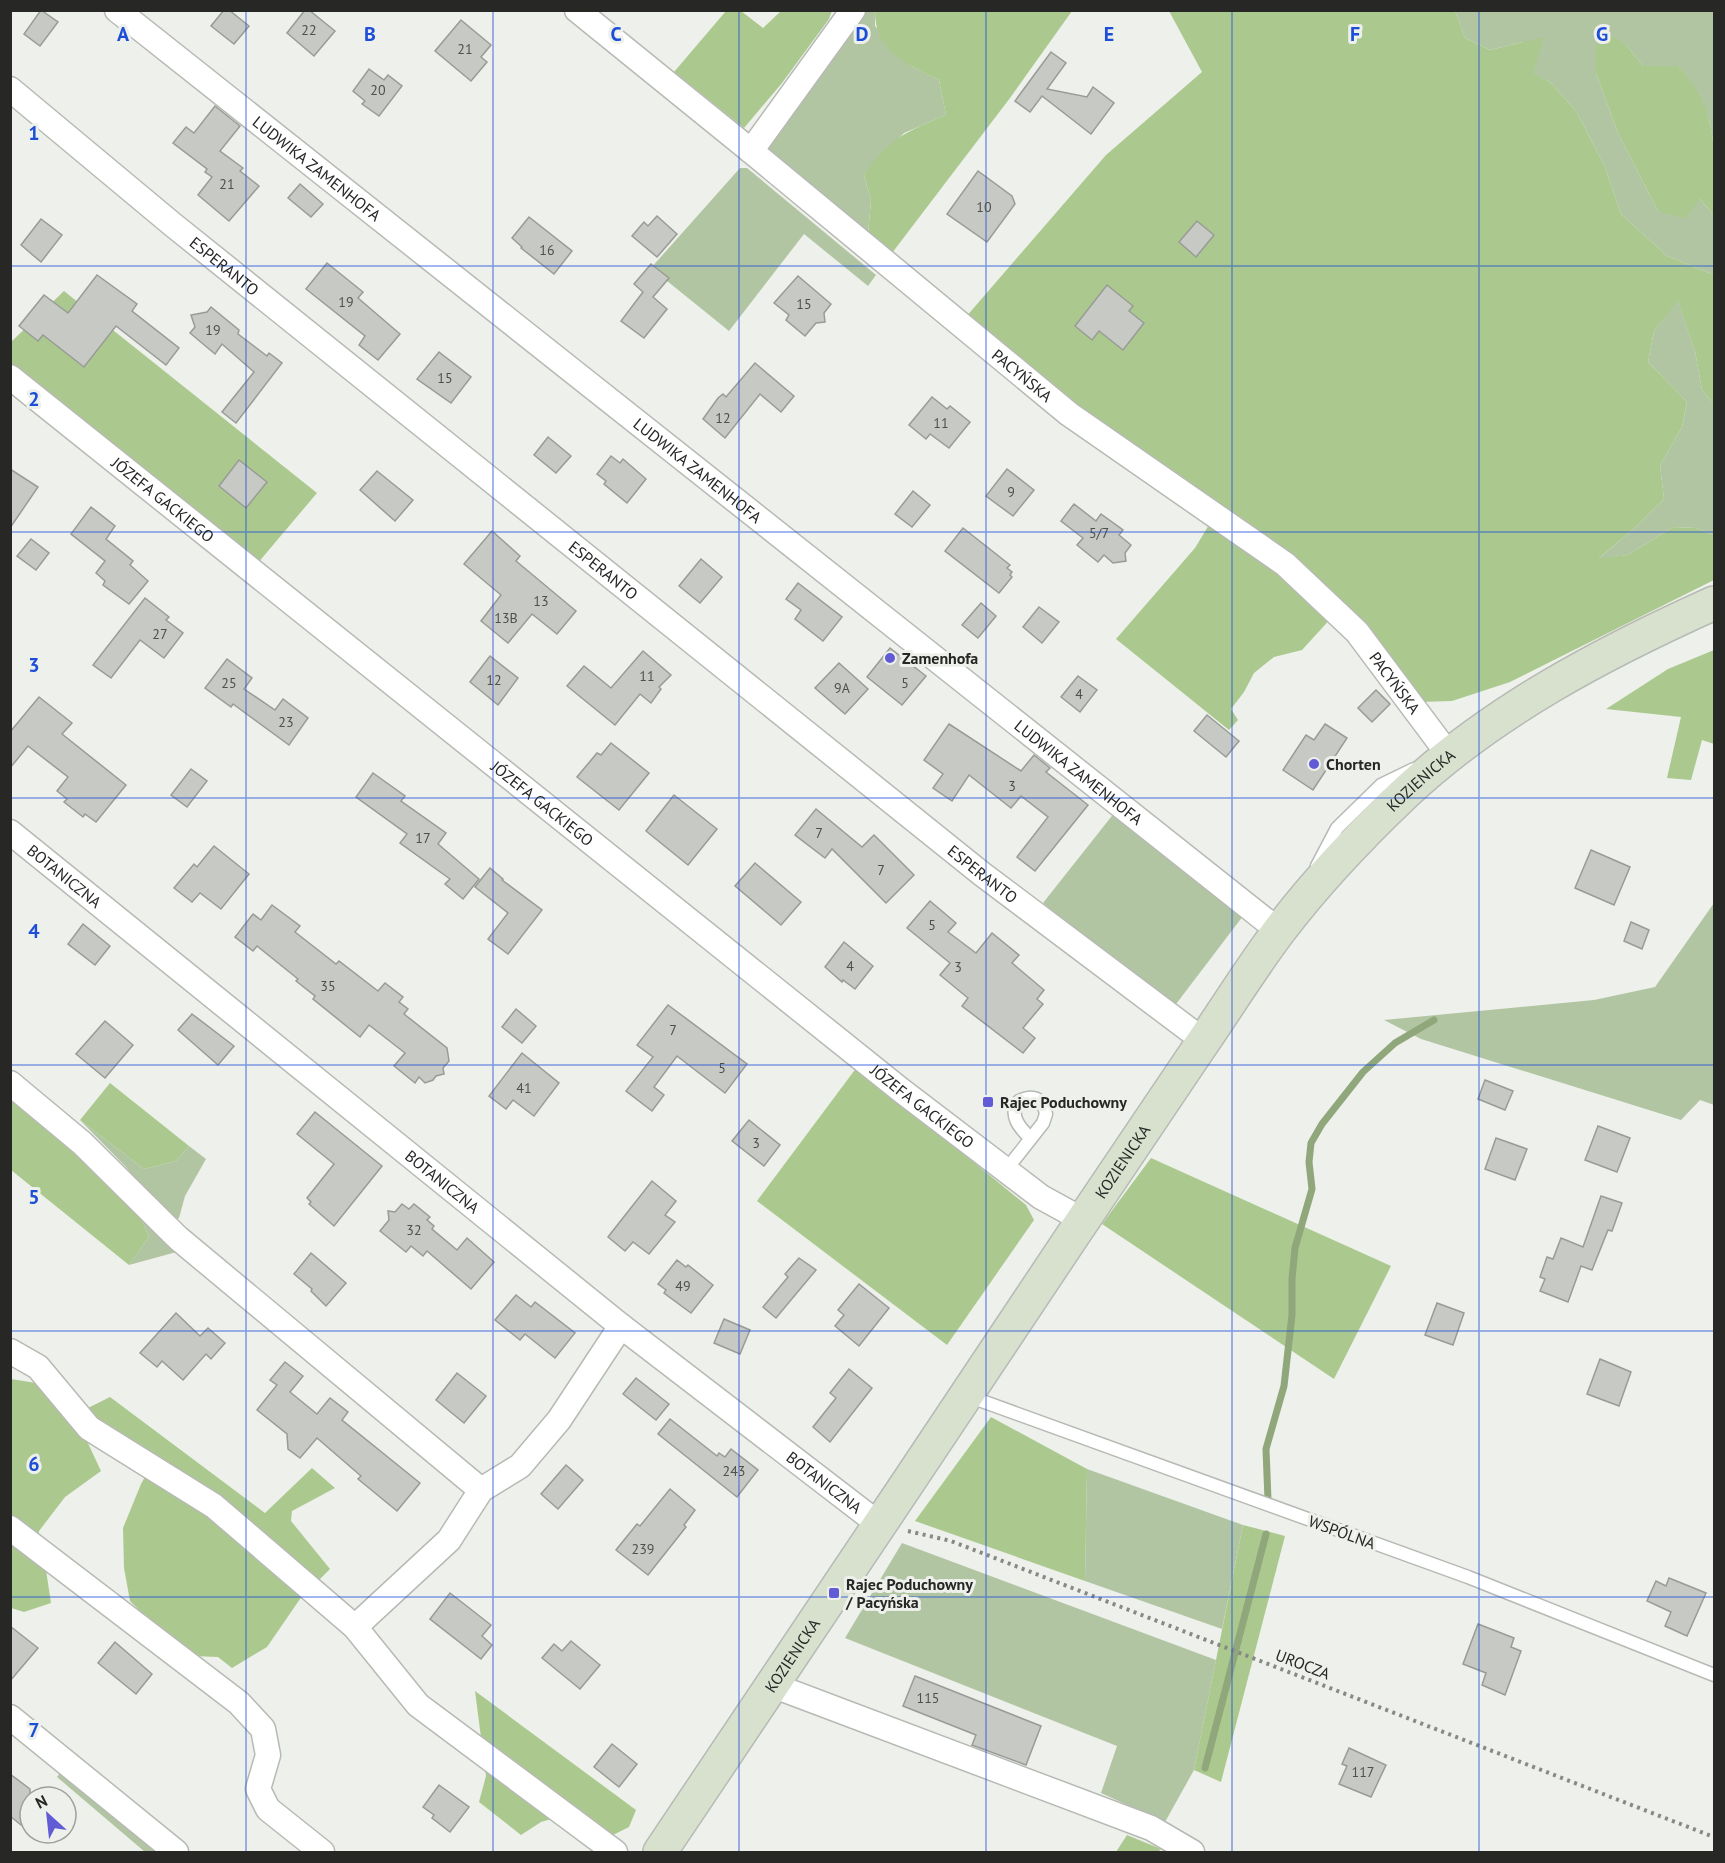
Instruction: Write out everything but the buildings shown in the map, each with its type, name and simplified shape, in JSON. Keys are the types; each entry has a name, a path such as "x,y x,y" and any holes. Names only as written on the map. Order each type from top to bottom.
{"main road":[{"name":"KOZIENICKA","path":"660,1852 1083,1220 1279,931 1300,905 1405,793 1449,756 1534,696 1583,667 1714,603"}],"street":[{"name":"LUDWIKA ZAMENHOFA","path":"117,10 1279,931"},
{"name":"PACYŃSKA","path":"577,10 1069,414 1285,564 1357,632 1449,756"},
{"path":"751,151 853,10"},
{"name":"ESPERANTO","path":"10,89 172,224 982,874 1204,1041"},
{"name":"JÓZEFA GACKIEGO","path":"10,377 727,952 1041,1197 1083,1220"},
{"name":"BOTANICZNA","path":"10,832 621,1326 880,1525"},
{"path":"10,1083 82,1143 178,1238 481,1490"},
{"path":"355,1627 449,1540 481,1490 520,1466 559,1420 621,1326"},
{"path":"10,1351 38,1367 89,1428 214,1506 355,1627 418,1705 615,1852"},
{"path":"10,1528 239,1703 263,1729 268,1755 258,1789 268,1809 322,1852"},
{"path":"772,1685 1151,1828 1192,1852"},
{"path":"10,1717 176,1852"}],"lane":[{"path":"1006,1170 1030,1138"},
{"name":"WSPÓLNA","path":"967,1395 1468,1576 1714,1675"}],"path":[{"name":"UROCZA","path":"880,1525 951,1541 1714,1837"}],"green space":[{"path":"726,11 741,11 763,28 781,11 832,11 829,19 782,83 744,128 674,72"},
{"path":"862,11 875,11 875,26 913,67 939,80 946,115 904,133 864,175 871,200 868,234 766,155 780,122"},
{"path":"875,11 1072,11 1010,98 889,257 868,234 871,200 864,175 890,144 920,126 946,115 939,80 904,62 887,47 876,25"},
{"path":"1169,11 1455,11 1465,38 1490,50 1544,37 1533,73 1550,82 1576,111 1605,167 1621,214 1667,256 1714,275 1714,404 1702,390 1695,351 1678,301 1654,331 1648,362 1687,402 1682,427 1660,465 1664,499 1636,527 1599,558 1628,555 1673,527 1696,528 1714,535 1714,580 1510,682 1452,701 1418,702 1344,604 1302,650 1274,657 1254,673 1244,692 1231,709 1238,720 1229,730 1116,639 1195,548 1221,505 1076,407 965,318 1106,155 1202,72"},
{"path":"1455,11 1714,11 1714,146 1709,120 1679,66 1643,66 1626,45 1596,46 1596,73 1618,133 1658,211 1699,198 1714,215 1714,275 1667,256 1621,214 1605,167 1576,111 1550,82 1532,73 1523,42 1490,50 1465,38"},
{"path":"1610,35 1626,45 1643,66 1679,66 1696,89 1709,119 1712,134 1715,167 1714,215 1700,199 1685,219 1658,211 1618,133 1596,73 1596,46"},
{"path":"740,168 747,168 876,275 868,286 804,234 729,331 651,268"},
{"path":"64,291 317,493 257,564 11,365 11,342"},
{"path":"1678,300 1695,351 1702,390 1714,404 1714,535 1696,528 1673,527 1628,555 1598,559 1636,527 1664,499 1660,465 1682,427 1687,402 1648,362 1654,331"},
{"path":"1714,650 1714,744 1702,740 1691,780 1667,778 1681,717 1606,709 1668,669"},
{"path":"1115,812 1243,916 1173,1008 1043,903"},
{"path":"1714,903 1714,1105 1700,1100 1681,1120 1421,1039 1384,1020 1594,1000 1655,987"},
{"path":"857,1067 1026,1205 1034,1220 947,1345 757,1201"},
{"path":"110,1083 189,1146 176,1161 144,1169 80,1120"},
{"path":"10,1093 138,1211 149,1237 129,1265 11,1170"},
{"path":"80,1120 144,1169 176,1161 189,1146 206,1159 185,1196 179,1218 172,1222 126,1167"},
{"path":"1151,1158 1391,1266 1334,1379 1102,1224"},
{"path":"138,1211 180,1251 129,1265 149,1237"},
{"path":"11,1379 36,1383 86,1439 101,1471 65,1497 39,1531 35,1557 46,1570 51,1603 24,1612 11,1608"},
{"path":"110,1397 265,1513 312,1468 335,1488 292,1511 291,1521 330,1569 300,1599 267,1647 232,1668 218,1657 191,1656 171,1642 130,1601 124,1568 123,1528 141,1484 154,1461 107,1431 88,1408"},
{"path":"991,1417 1087,1469 1085,1581 915,1521"},
{"path":"1087,1469 1243,1525 1222,1629 1085,1581"},
{"path":"1243,1525 1285,1536 1221,1782 1194,1770"},
{"path":"902,1543 1216,1660 1194,1770 1165,1822 1101,1793 1117,1746 845,1638"},
{"path":"475,1691 636,1810 629,1827 613,1835 572,1813 541,1822 521,1835 479,1802 486,1776"},
{"path":"63,1769 164,1852 145,1852 78,1795 78,1785 66,1785 57,1777"},
{"path":"1127,1835 1161,1849 1158,1852 1116,1852"}],"waterway":[{"path":"1268,1500 1266,1449 1284,1386 1292,1315 1295,1248 1312,1189 1309,1162 1311,1143 1322,1124 1363,1072 1395,1043 1434,1020"},
{"path":"1205,1768 1266,1534"}],"place":[{"name":"Zamenhofa","path":"890,658"},
{"name":"Chorten","path":"1314,764"},
{"name":"Rajec Poduchowny","path":"988,1102"},
{"name":"Rajec Poduchowny / Pacyńska","path":"834,1593"}]}
